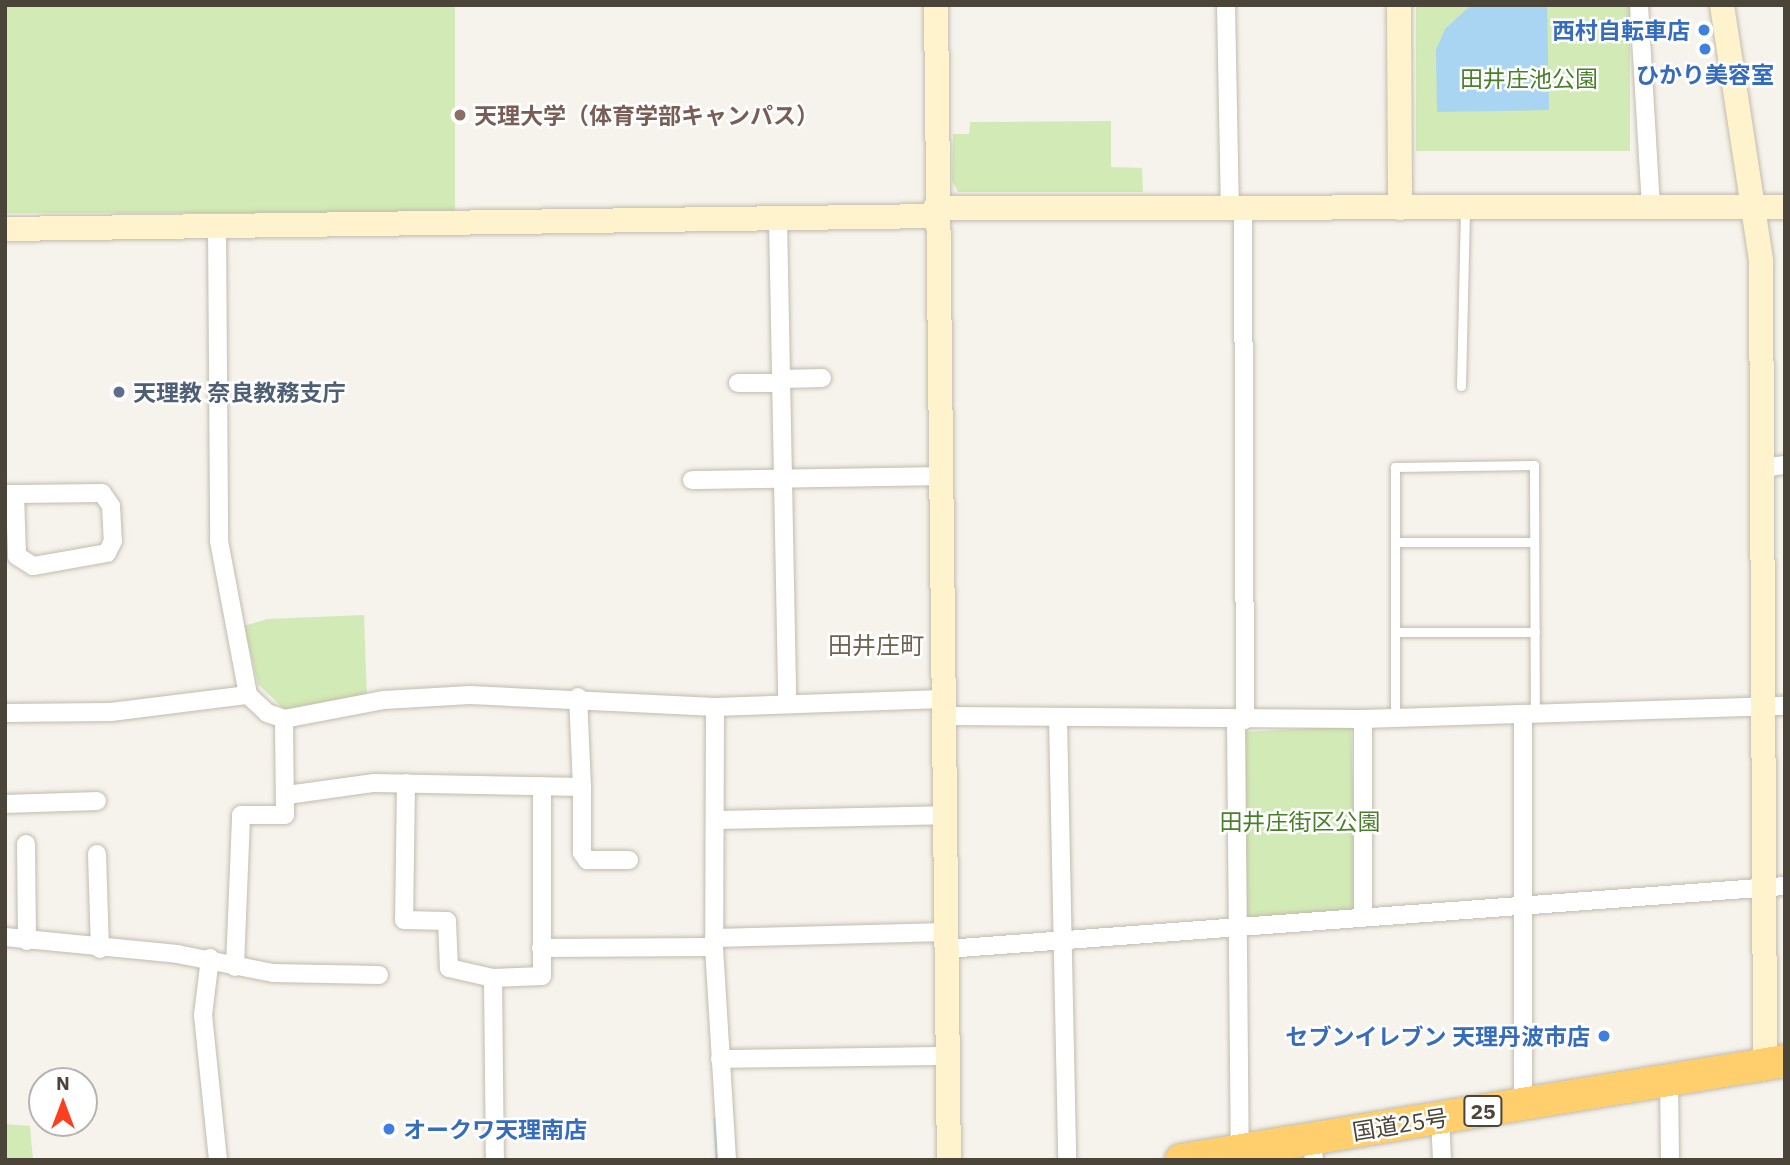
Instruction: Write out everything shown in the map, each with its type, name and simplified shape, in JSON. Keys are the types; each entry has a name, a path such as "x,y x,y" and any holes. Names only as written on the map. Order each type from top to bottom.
{"highway":[{"name":"国道25号","path":"1181,1160 1240,1150 1313,1149 1440,1118 1775,1063"}],"street":[{"path":"936,5 935,212 949,1160"},
{"path":"1226,5 1237,209 1240,1150"},
{"path":"1399,5 1400,208"},
{"path":"1639,5 1651,209"},
{"path":"1722,5 1758,208 1774,466 1775,1063"},
{"path":"5,229 778,219 935,212 1785,207"},
{"path":"778,219 787,702"},
{"path":"218,227 219,541 248,695 267,713 284,719 384,700 578,697 715,706 787,702 942,708 1058,718 1240,720 1529,716 1775,707"},
{"path":"738,383 822,378"},
{"path":"692,480 938,476"},
{"path":"102,493 111,506 113,541 107,553 33,566 18,556 10,494 102,493"},
{"path":"5,713 111,712 248,695"},
{"path":"578,697 582,853 587,860 629,860"},
{"path":"715,706 713,943 727,1160"},
{"path":"1523,1104 1529,716"},
{"path":"1058,718 1067,1160"},
{"path":"235,967 241,815 285,815 287,795 284,719"},
{"path":"1363,719 1363,918"},
{"path":"287,795 406,783 582,787"},
{"path":"406,783 404,920 446,921 449,968 493,978 542,976 541,786"},
{"path":"5,803 97,801"},
{"path":"715,820 945,815"},
{"path":"26,844 27,941"},
{"path":"97,854 100,949"},
{"path":"541,948 713,943 1061,942 1774,887"},
{"path":"5,937 100,949 210,958 235,967 379,975"},
{"path":"210,958 203,1015 218,1160"},
{"path":"493,978 495,1160"},
{"path":"720,1059 948,1056"},
{"path":"1669,1079 1670,1160"},
{"path":"1440,1118 1442,1160"}],"lane":[{"path":"1461,386 1465,208"},
{"path":"1395,719 1395,467 1534,465 1535,632 1529,716"},
{"path":"1395,542 1534,542"},
{"path":"1395,632 1535,632"}],"green space":[{"path":"5,5 455,5 455,213 5,213"},
{"name":"田井庄池公園","path":"1416,5 1630,5 1630,151 1416,151"},
{"path":"1111,121 1111,167 1142,168 1143,192 958,192 952,181 953,134 969,134 970,122"},
{"path":"364,615 367,698 286,711 258,684 244,626 267,619"},
{"name":"田井庄街区公園","path":"1351,726 1357,911 1253,923 1245,915 1244,732"},
{"path":"5,1124 28,1126 33,1160 5,1160"}],"water":[{"path":"1471,5 1547,5 1549,110 1437,112 1436,50 1445,29"}],"waterway":[{"path":"716,1119 718,1160"}],"place":[{"name":"西村自転車店","path":"1704,30"},
{"name":"ひかり美容室","path":"1705,49"},
{"name":"天理大学（体育学部キャンパス）","path":"460,115"},
{"name":"天理教 奈良教務支庁","path":"119,392"},
{"name":"セブンイレブン 天理丹波市店","path":"1604,1036"},
{"name":"オークワ天理南店","path":"389,1129"}],"district":[{"name":"田井庄町","path":"876,646"}]}
